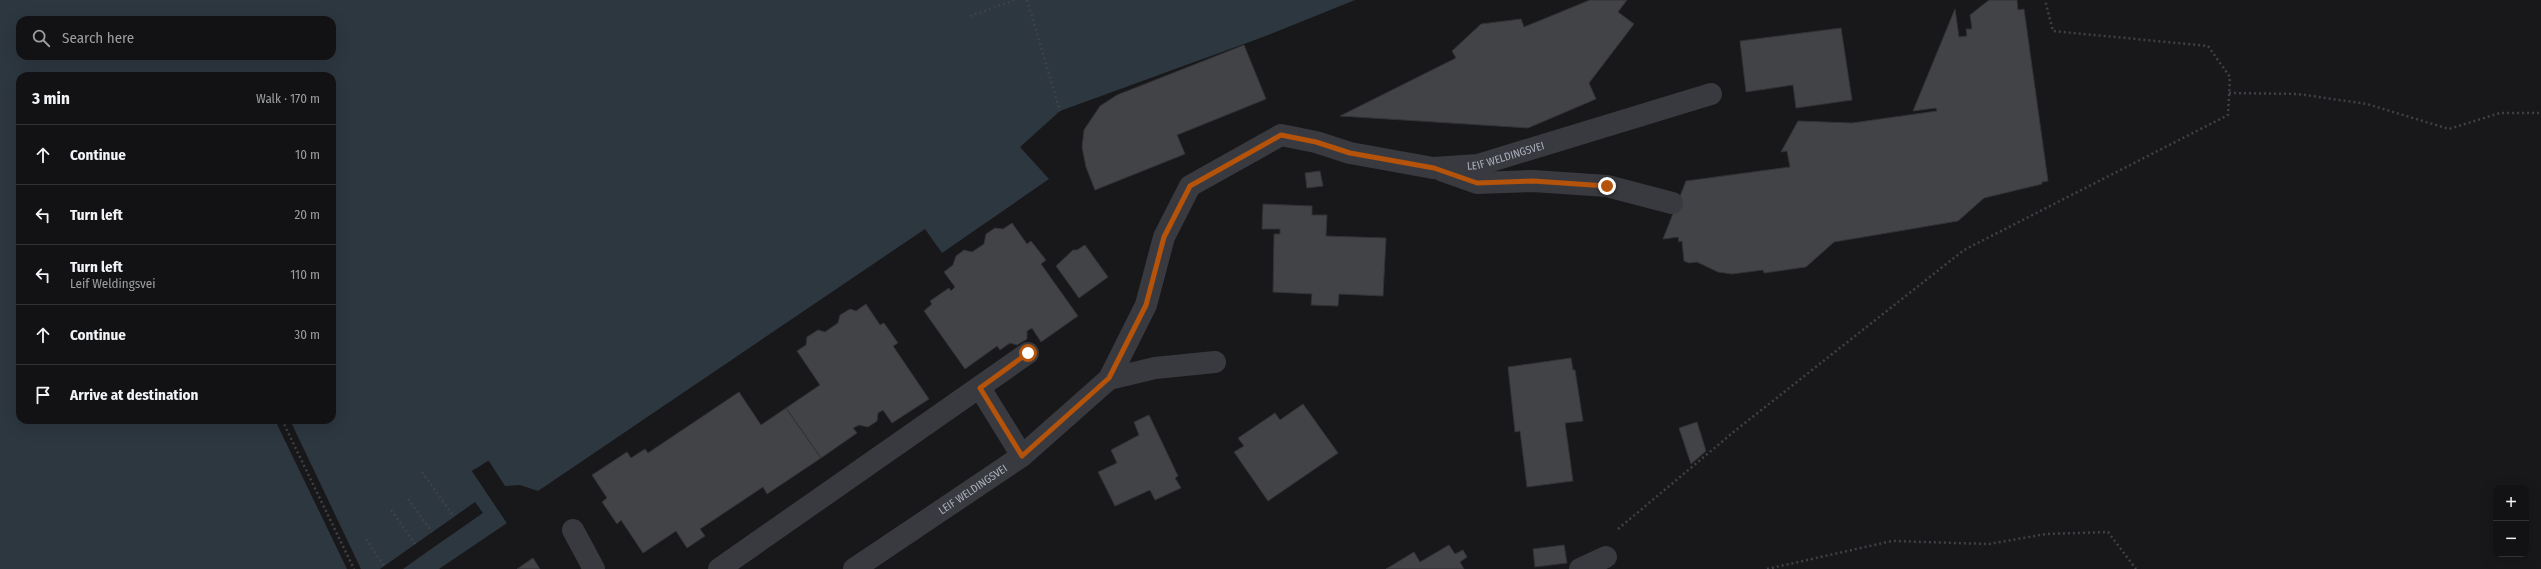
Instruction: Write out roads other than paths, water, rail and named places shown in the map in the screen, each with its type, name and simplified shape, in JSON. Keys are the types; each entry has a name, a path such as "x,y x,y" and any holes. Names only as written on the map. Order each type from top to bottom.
{"street":[{"name":"LEIF WELDINGSVEI","path":"854,569 1022,456 1109,378 1146,305 1164,237 1190,186 1281,135 1316,142 1350,153 1434,168 1478,165 1711,94"},
{"path":"1434,168 1477,183 1533,181 1607,186 1672,203"},
{"path":"719,569 1028,353"},
{"path":"1109,378 1155,368 1215,362"},
{"path":"980,388 1022,456"},
{"path":"572,530 594,569"},
{"path":"1580,569 1606,557"}]}
